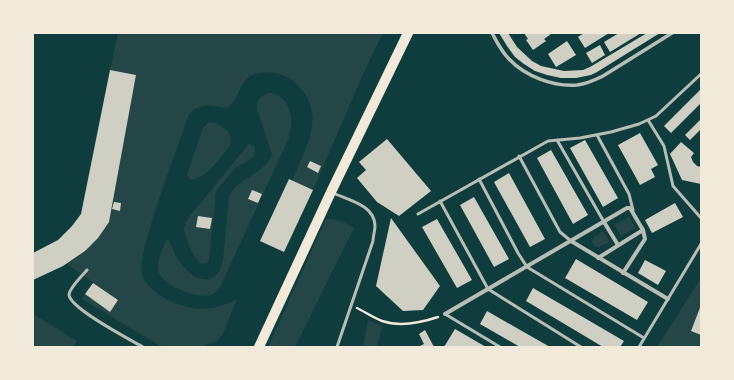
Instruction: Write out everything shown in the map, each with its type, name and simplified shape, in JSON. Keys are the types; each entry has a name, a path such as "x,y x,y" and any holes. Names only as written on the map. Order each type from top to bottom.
{"main road":[{"path":"259,347 331,192 408,33"}],"street":[{"path":"492,33 498,46 509,59 524,72 543,80 561,84 577,85 603,76 672,33"},
{"path":"445,314 627,208 631,209 643,230 645,240 624,273"},
{"path":"604,222 618,245"},
{"path":"598,258 643,230"},
{"path":"571,241 668,299"}],"lane":[{"path":"418,214 548,141 597,135 648,120 656,116 701,74"},
{"path":"648,120 664,146 673,186 701,218"},
{"path":"597,135 630,194 631,209"},
{"path":"557,140 604,222"},
{"path":"519,156 560,232 571,241"},
{"path":"479,179 518,253 527,266 644,338"},
{"path":"331,192 362,206 371,212 375,224 373,241 337,347"},
{"path":"440,201 488,289 581,347"},
{"path":"639,347 701,244"},
{"path":"87,270 71,290 69,295 72,302 81,311 143,347"},
{"path":"445,314 500,347"}],"path":[{"path":"351,305 383,321 402,324 425,322 445,314"}],"shaded area":[{"path":"118,33 383,33 364,72 313,190 292,181 304,155 312,129 312,117 310,104 304,92 289,78 270,72 255,74 245,81 234,100 227,108 202,106 193,110 189,114 145,246 142,275 147,284 159,295 181,305 205,309 221,306 237,299 223,334 217,341 202,347 162,347 82,299 85,294 110,312 118,300 67,264 88,248 100,235 111,212 136,75 110,70"},
{"path":"270,93 278,95 290,111 291,126 288,140 219,288 211,295 205,296 180,290 165,280 160,275 158,269 159,259 165,242 169,240 179,261 189,272 199,278 208,279 215,276 221,268 223,261 229,197 238,185 263,167 272,155 257,109 260,98"},
{"path":"209,122 218,124 226,129 230,136 230,146 207,172 196,179 190,180 187,175 203,128"},
{"path":"250,144 255,148 254,155 247,162 236,167 216,191 209,260 207,263 201,264 188,243 184,229 185,224 189,217"},
{"path":"629,217 636,228 621,236 614,225"},
{"path":"326,219 340,221 354,228 295,347 268,347"},
{"path":"603,231 610,242 598,247 594,246 592,242 593,238"},
{"path":"701,278 701,305 691,331 701,335 701,347 657,347"},
{"path":"33,314 77,341 74,347 33,347"},
{"path":"368,320 382,326 377,347 363,347"}],"building":[{"path":"499,33 508,33 517,47 532,61 541,66 564,71 583,70 647,33 660,33 591,75 576,78 561,78 535,71 524,64 515,57"},
{"path":"524,33 551,34 544,39 546,41 533,50 526,40 528,39"},
{"path":"584,33 609,33 585,48 578,37"},
{"path":"619,33 641,33 610,52 604,42"},
{"path":"567,41 576,55 556,67 548,54"},
{"path":"600,45 605,55 592,63 586,53"},
{"path":"110,70 136,75 109,222 98,238 85,251 63,266 33,280 33,253 58,240 72,226 81,214"},
{"path":"701,89 701,103 671,133 664,126"},
{"path":"701,119 701,129 690,140 685,135"},
{"path":"640,133 658,165 651,169 655,177 640,185 618,145"},
{"path":"387,139 431,191 399,216 377,202 357,178 366,170 359,162"},
{"path":"585,140 618,198 603,207 570,148"},
{"path":"681,142 694,153 691,157 693,162 697,166 701,167 701,184 682,180 670,154"},
{"path":"551,150 588,215 573,224 537,158"},
{"path":"310,161 321,166 318,173 307,167"},
{"path":"509,173 545,239 530,247 494,182"},
{"path":"289,179 313,190 284,252 260,241"},
{"path":"252,190 262,194 258,203 248,199"},
{"path":"474,197 509,259 494,267 460,205"},
{"path":"114,202 121,203 120,211 112,209"},
{"path":"675,203 683,217 652,233 645,220"},
{"path":"198,216 212,218 210,229 196,227"},
{"path":"391,218 440,286 423,310 403,311 376,286"},
{"path":"437,219 472,280 457,288 422,227"},
{"path":"576,259 648,302 637,320 565,278"},
{"path":"645,260 666,271 658,285 638,273"},
{"path":"93,283 118,300 110,312 85,294"},
{"path":"533,288 624,341 620,347 603,347 526,301"},
{"path":"701,305 701,335 691,331"},
{"path":"487,311 550,347 520,347 480,324"},
{"path":"455,329 486,347 444,347"},
{"path":"425,330 434,347 418,347 424,344 419,334"}]}
